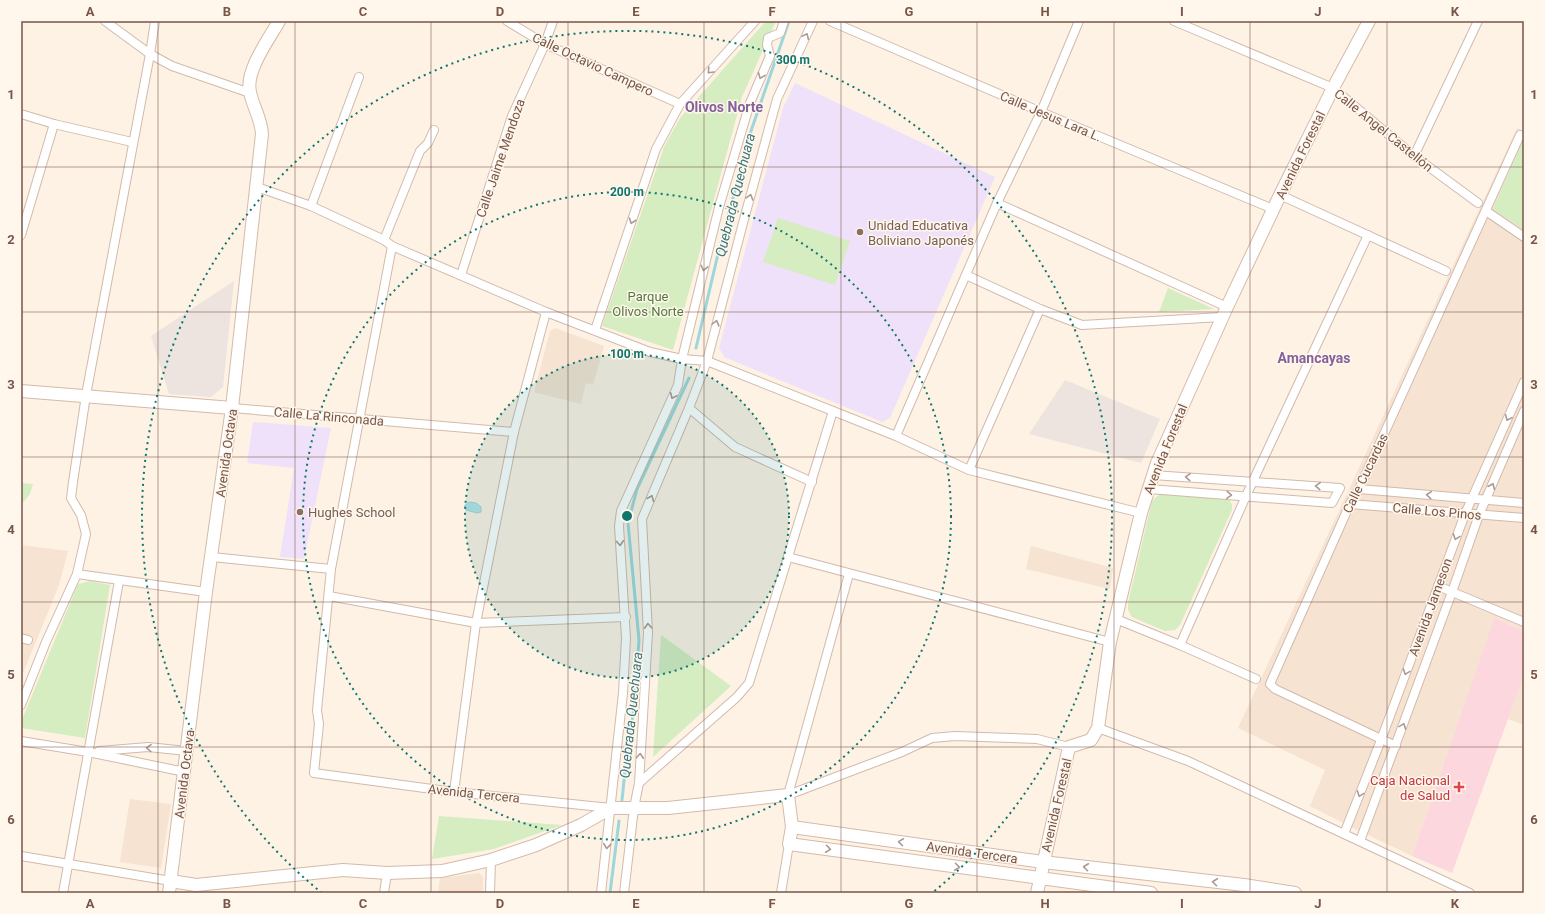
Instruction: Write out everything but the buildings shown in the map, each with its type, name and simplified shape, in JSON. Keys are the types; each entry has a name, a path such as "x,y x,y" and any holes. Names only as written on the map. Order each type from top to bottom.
{"street":[{"path":"105,21 150,54 172,66 250,93"},
{"path":"21,705 46,642 77,574 86,534 81,515 71,498 86,395 155,21"},
{"name":"Avenida Octava","path":"170,887 206,592 232,408 257,187 262,122 250,93 249,81 253,68 279,21"},
{"name":"Calle Octavio Campero","path":"507,21 544,44 680,104"},
{"name":"Calle Jaime Mendoza","path":"461,275 512,116 553,21"},
{"path":"595,330 656,149 680,104 755,21"},
{"path":"601,893 623,693 626,638 626,617 619,526 621,511 678,385 682,359 719,207 750,103 770,56 767,45 768,38 780,33 784,21"},
{"path":"624,893 634,808 639,783 648,633 642,519 689,408 706,361 777,99 813,21"},
{"name":"Calle Jesus Lara L.","path":"830,21 1273,210"},
{"path":"896,436 997,203 1041,112 1078,21"},
{"name":"Calle Angel Castellón","path":"1174,21 1333,88 1414,156 1478,203"},
{"name":"Avenida Forestal","path":"1037,893 1069,747 1091,740 1098,728 1110,642 1141,513 1153,475 1224,312 1333,88 1369,21"},
{"path":"1414,156 1478,21"},
{"path":"311,206 359,78"},
{"path":"21,114 54,124 132,142"},
{"path":"21,235 54,124"},
{"path":"384,240 420,151 428,143 434,130"},
{"name":"Calle Cucardas","path":"1396,746 1274,689 1270,684 1350,504 1359,489 1520,135"},
{"path":"257,187 311,206 384,240 392,246 546,312 650,352 682,359 706,361 896,436 969,470 1141,513"},
{"path":"1280,195 1446,271"},
{"path":"997,203 1224,312"},
{"path":"1486,211 1524,237"},
{"path":"1180,645 1246,496 1368,235"},
{"path":"392,246 331,569 329,596 476,623 626,617"},
{"path":"966,275 1040,309 1082,325 1224,312"},
{"path":"969,470 1040,309"},
{"path":"454,792 476,623 514,432 546,312"},
{"name":"Avenida Jameson","path":"1344,834 1381,740 1465,514 1524,382"},
{"name":"Calle La Rinconada","path":"21,391 86,395 514,432"},
{"path":"689,408 735,447 812,482"},
{"path":"639,783 737,697 749,683 833,411"},
{"name":"Avenida Jameson","path":"1360,841 1452,592 1478,515 1524,411"},
{"path":"1149,489 1332,503 1340,488 1153,475"},
{"name":"Calle Los Pinos","path":"1359,489 1524,503"},
{"name":"Calle Los Pinos","path":"1350,504 1524,518"},
{"path":"212,557 331,569"},
{"path":"788,557 1110,642"},
{"path":"77,574 118,581 206,592"},
{"path":"781,893 792,827 788,795 849,574"},
{"path":"63,893 118,581"},
{"path":"1438,586 1524,622"},
{"name":"Avenida Tercera","path":"329,596 317,710 319,724 314,773 454,792 611,808 668,808 788,795"},
{"path":"1116,619 1180,645 1256,679"},
{"path":"1098,728 1188,761 1470,893"},
{"path":"788,795 902,752 932,738 955,736 1037,739 1069,747"},
{"path":"21,741 88,752 185,772"},
{"path":"88,752 148,747 187,751"},
{"path":"21,856 68,864 170,887 343,870 387,873 442,871 491,860 536,846 581,825 611,808"},
{"name":"Avenida Tercera","path":"792,827 1243,889 1295,893"},
{"name":"Avenida Tercera","path":"789,844 1150,893"},
{"path":"490,893 491,860"},
{"path":"384,893 387,873"}],"shaded area":[{"name":"Unidad Educativa Boliviano Japonés","path":"795,83 995,177 890,418 882,422 724,357 719,348 783,108"},
{"path":"1517,128 1524,131 1524,631 1494,618 1412,856 1310,806 1325,770 1238,728"},
{"path":"234,281 223,387 211,397 169,394 151,336"},
{"path":"555,328 604,346 593,385 586,383 581,404 534,392 550,331"},
{"path":"1065,380 1160,419 1141,463 1029,434"},
{"name":"Hughes School","path":"253,422 331,428 304,559 280,557 294,468 247,463"},
{"path":"21,545 68,551 59,585 21,678"},
{"path":"1031,546 1113,568 1110,589 1026,569"},
{"name":"Caja Nacional de Salud","path":"1494,618 1524,631 1524,675 1452,873 1412,856"},
{"path":"1524,675 1524,725 1508,719"},
{"path":"130,799 171,804 161,868 120,862"},
{"path":"479,873 483,877 483,893 438,893 440,878"}],"green space":[{"name":"Parque Olivos Norte","path":"766,21 776,21 742,97 673,350 602,326 664,147 680,118"},
{"path":"1524,138 1524,230 1493,209"},
{"path":"778,218 850,241 835,285 763,262"},
{"path":"1168,288 1214,309 1159,312"},
{"path":"21,483 33,484 30,494 21,505"},
{"path":"1160,494 1228,499 1232,504 1232,510 1180,625 1175,630 1165,631 1132,617 1128,610 1128,603 1152,501"},
{"path":"90,581 110,585 85,738 21,728 21,722 78,584"},
{"path":"661,635 731,686 653,757"},
{"path":"439,816 562,825 494,849 432,859"}],"water":[{"path":"469,502 476,503 481,507 481,512 477,513 466,510 464,506"}],"waterway":[{"name":"Quebrada Quechuara","path":"696,348 718,254 751,131 789,21"},
{"name":"Quebrada Quechuara","path":"622,800 628,742 633,715 639,640 628,523 637,489 689,378"},
{"name":"Quebrada Quechuara","path":"610,893 619,821"}],"place":[{"name":"Unidad Educativa Boliviano Japonés","path":"860,232"},
{"name":"Hughes School","path":"300,512"},
{"name":"Caja Nacional de Salud","path":"1459,787"}],"district":[{"name":"Olivos Norte","path":"724,107"},
{"name":"Amancayas","path":"1314,358"}]}
